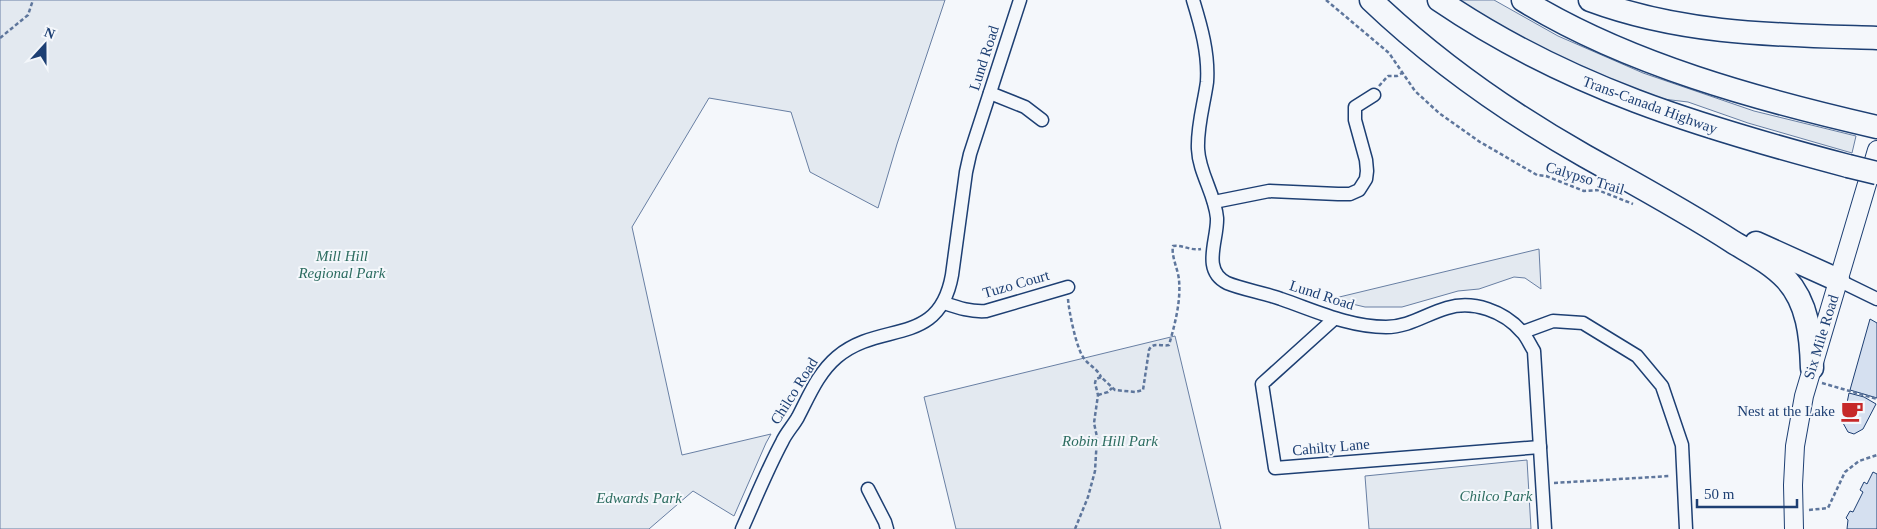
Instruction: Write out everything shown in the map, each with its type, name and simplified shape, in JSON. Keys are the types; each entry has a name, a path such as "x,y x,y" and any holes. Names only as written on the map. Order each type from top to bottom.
{"highway":[{"path":"1371,0 1448,66 1520,117 1686,212 1770,265 1786,279 1798,297 1804,311 1811,338 1810,374"},
{"name":"Trans-Canada Highway","path":"1439,0 1514,46 1617,95 1730,134 1877,173"},
{"path":"1523,0 1574,27 1666,67 1726,87 1869,125"},
{"path":"1590,0 1646,17 1740,33 1877,38"},
{"path":"1686,212 1838,280"}],"main road":[{"name":"Six Mile Road","path":"1794,529 1793,485 1795,446 1810,374 1877,150"}],"street":[{"name":"Lund Road","path":"944,303 950,290 966,172 1020,0"},
{"name":"Lund Road","path":"1193,0 1204,46 1207,80 1198,149 1200,166 1214,202 1217,228 1212,263 1214,271 1219,278 1229,284 1282,299 1334,319 1387,327 1409,324 1448,308 1466,305 1488,309 1508,318 1523,332 1534,351 1545,529"},
{"path":"990,93 1025,107 1042,120"},
{"path":"1214,202 1269,191 1350,194 1359,190 1366,179 1367,171 1366,160 1355,120 1355,107 1374,95"},
{"path":"1838,280 1877,299"},
{"name":"Tuzo Court","path":"944,303 960,309 986,311 1068,287"},
{"name":"Chilco Road","path":"742,529 783,440 826,368 848,348 865,340 920,325 934,316 944,303"},
{"name":"Cahilty Lane","path":"1334,319 1262,384 1275,468 1540,447"},
{"path":"1523,332 1553,321 1583,323 1637,356 1662,386 1682,445 1686,529"},
{"path":"868,489 887,529"}],"path":[{"path":"0,38 28,15 33,0"},
{"name":"Calypso Trail","path":"1326,0 1388,53 1415,91 1438,113 1480,142 1537,175 1546,176 1584,191 1598,190 1635,205"},
{"path":"1374,95 1385,78 1402,73"},
{"path":"1068,287 1069,315 1082,356 1112,388 1125,392 1143,390 1151,346 1169,345 1177,309 1180,282 1172,252 1173,246 1177,245 1189,249 1203,248 1213,251"},
{"path":"1810,374 1877,399"},
{"path":"1076,528 1094,479 1097,437 1094,423 1098,395 1095,383 1096,379 1101,377"},
{"path":"1098,395 1108,392 1112,388"},
{"path":"1794,511 1828,508 1844,472 1860,461 1877,455"},
{"path":"1542,483 1684,476"}],"green space":[{"name":"Mill Hill Regional Park","path":"0,0 945,0 897,144 878,208 810,172 791,112 709,98 632,227 682,455 771,434 734,516 693,491 649,529 0,529"},
{"path":"1457,0 1494,0 1558,36 1643,73 1754,111 1856,136 1852,153 1748,123 1688,102 1663,99 1594,75 1511,32"},
{"path":"1539,249 1541,289 1525,278 1514,277 1479,289 1458,291 1402,307 1365,307 1331,299"},
{"name":"Robin Hill Park","path":"1175,336 1221,529 956,529 924,397"},
{"name":"Chilco Park","path":"1527,460 1531,529 1369,529 1365,476"}],"building":[{"path":"1870,319 1877,323 1877,398 1850,390"},
{"path":"1849,393 1864,397 1876,404 1863,429 1854,434 1848,432 1843,423"},
{"path":"1873,472 1877,474 1877,529 1847,529 1848,520 1846,518 1850,511 1853,512 1863,492 1860,490 1864,482 1867,484"}],"place":[{"name":"Nest at the Lake","path":"1852,411"}],"park label":[{"name":"Edwards Park","path":"639,498"}]}
